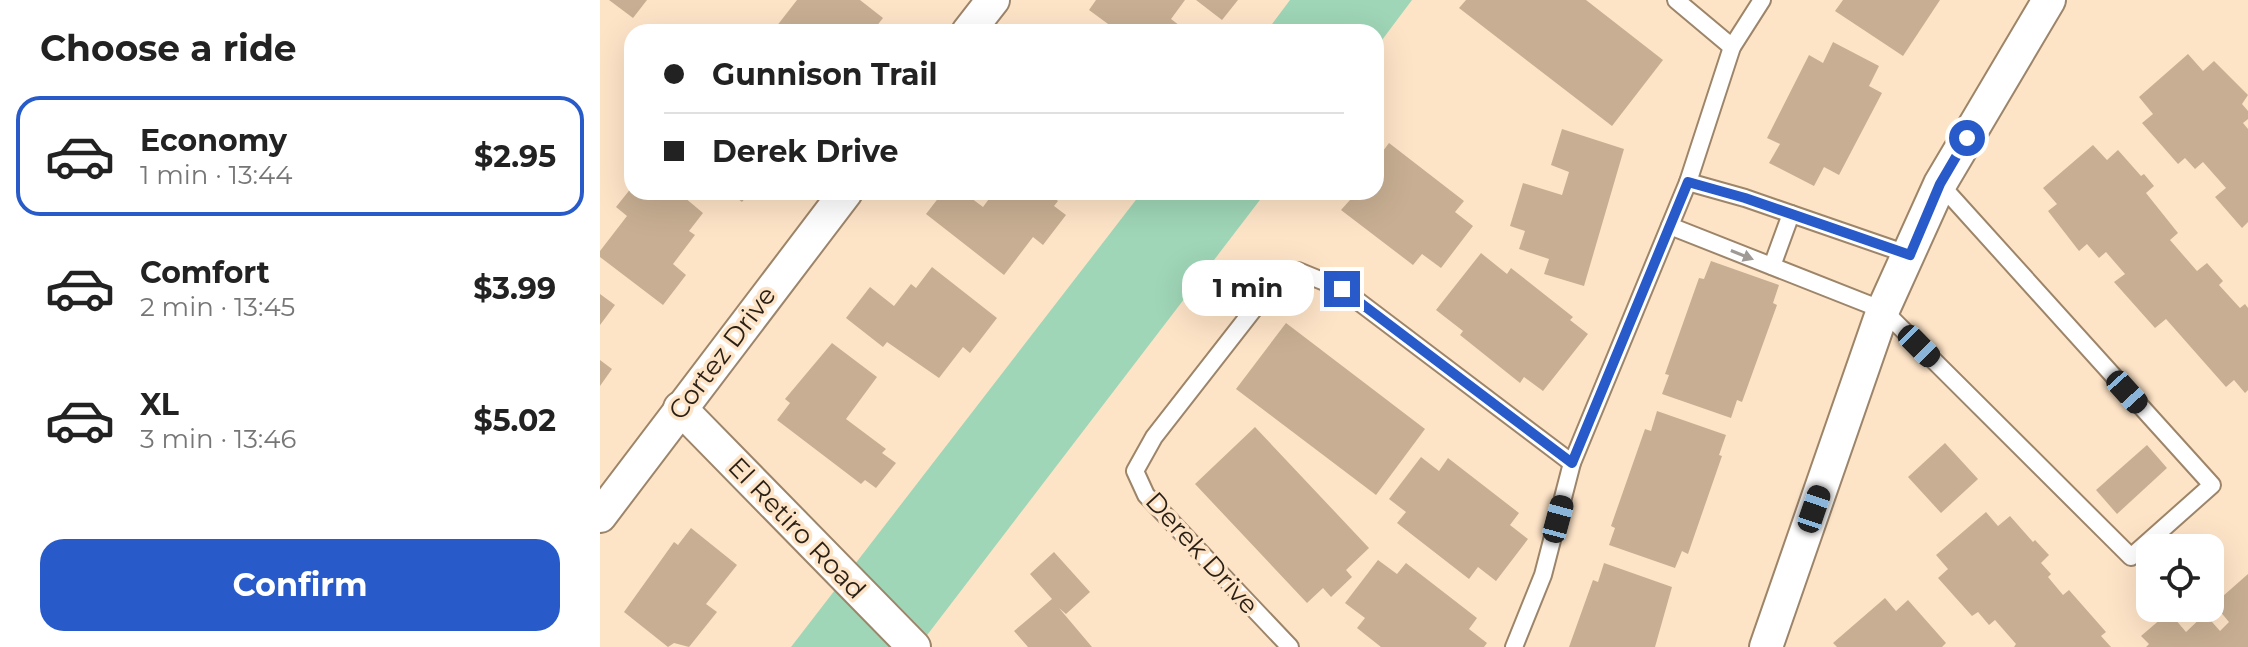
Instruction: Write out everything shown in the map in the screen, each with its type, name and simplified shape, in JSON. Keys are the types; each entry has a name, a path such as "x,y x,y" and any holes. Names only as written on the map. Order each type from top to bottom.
{"street":[{"path":"974,24 993,0"},
{"path":"1766,647 1883,310 1940,184 2049,0"},
{"name":"Cortez Drive","path":"600,516 840,200"},
{"name":"El Retiro Road","path":"680,408 914,647"}],"lane":[{"path":"1676,0 1732,47"},
{"path":"1514,647 1543,575 1572,463 1688,182 1732,47 1762,0"},
{"path":"1688,182 1910,255"},
{"path":"1670,226 1883,310 2131,557 2212,485 1940,184"},
{"path":"1772,266 1791,214"},
{"name":"Derek Drive","path":"1290,647 1146,495 1135,471 1154,437 1275,282 1298,271 1342,289 1572,463"}],"green space":[{"path":"1290,0 1412,0 1384,37 1384,24 1272,24"},
{"path":"1136,200 1260,200 918,647 791,647"}],"building":[{"path":"609,0 647,0 633,18"},
{"path":"797,0 860,0 883,18 878,24 778,24"},
{"path":"1096,0 1185,0 1171,19 1178,24 1108,24 1089,10"},
{"path":"1196,0 1238,0 1222,20"},
{"path":"1466,0 1586,0 1663,60 1612,126 1459,8"},
{"path":"1843,0 1940,0 1903,56 1835,11"},
{"path":"1833,42 1879,66 1869,86 1882,93 1839,175 1824,167 1814,186 1769,163 1780,144 1767,138 1809,55 1823,63"},
{"path":"2188,54 2203,71 2214,61 2248,95 2242,104 2248,111 2248,119 2243,123 2248,129 2248,222 2242,228 2215,197 2226,188 2203,162 2195,169 2185,158 2178,164 2142,123 2153,114 2139,97"},
{"path":"1562,129 1624,149 1584,286 1544,274 1549,259 1519,249 1525,231 1510,226 1523,183 1562,195 1569,172 1551,165"},
{"path":"1389,143 1464,201 1455,212 1473,226 1441,268 1422,254 1413,265 1341,210 1350,200 1384,200 1384,150"},
{"path":"2093,145 2107,160 2118,150 2141,176 2144,174 2154,186 2146,193 2178,233 2170,240 2197,271 2207,263 2223,281 2219,285 2240,308 2245,304 2248,308 2248,390 2245,393 2234,380 2226,387 2166,319 2155,328 2114,282 2125,274 2106,252 2099,258 2087,244 2079,251 2048,211 2057,204 2043,188"},
{"path":"624,197 624,200 688,200 703,213 689,231 695,235 673,264 686,275 663,305 600,257 600,251 627,216 616,207"},
{"path":"937,200 974,200 983,207 988,200 1057,200 1054,206 1066,215 1043,245 1033,237 1004,275 926,214"},
{"path":"1481,253 1507,274 1511,268 1573,317 1570,320 1588,334 1543,391 1524,377 1520,383 1460,335 1463,331 1436,310"},
{"path":"1711,261 1779,285 1773,303 1777,305 1742,402 1737,400 1731,418 1662,394 1669,375 1665,374 1699,278 1704,279"},
{"path":"932,267 997,318 970,353 963,347 939,378 887,342 883,347 846,318 870,287 894,306 911,284 916,288"},
{"path":"600,294 615,305 600,325"},
{"path":"1286,323 1425,429 1376,495 1236,389"},
{"path":"832,343 877,377 846,419 886,449 882,453 896,463 876,488 865,480 861,484 777,420 790,403 785,399"},
{"path":"600,360 612,369 600,386"},
{"path":"1657,411 1726,435 1719,455 1722,456 1688,554 1682,551 1675,568 1609,545 1615,528 1611,526 1645,429 1651,431"},
{"path":"1255,427 1369,548 1346,570 1352,577 1331,597 1323,588 1307,603 1195,484"},
{"path":"1945,443 1978,479 1941,513 1908,477"},
{"path":"2147,445 2167,468 2117,514 2096,490"},
{"path":"1421,457 1439,471 1448,458 1519,513 1510,525 1528,539 1496,581 1478,567 1469,579 1397,523 1406,512 1389,499"},
{"path":"1986,512 1998,526 2010,516 2049,555 2041,563 2051,574 2048,577 2063,595 2069,590 2106,632 2101,636 2111,647 2014,647 2016,644 1995,620 1989,625 1978,612 1972,616 1938,578 1948,569 1936,555"},
{"path":"691,528 737,565 706,604 717,612 689,647 674,643 668,647 624,612 674,542 678,545"},
{"path":"1054,552 1090,592 1066,614 1059,608 1092,647 1028,647 1014,631 1052,599 1030,574"},
{"path":"1378,560 1397,574 1406,563 1477,618 1469,629 1487,643 1484,647 1381,647 1357,628 1365,618 1345,603"},
{"path":"1604,563 1672,587 1655,647 1569,647 1593,580 1598,582"},
{"path":"2248,574 2248,647 2146,647 2149,644 2141,636 2157,622 2178,622 2186,632 2197,622 2212,622 2220,631 2229,622 2224,616 2224,595"},
{"path":"1885,598 1896,611 1908,600 1946,643 1942,647 1837,647 1833,643"}],"route":[{"path":"1342,289 1572,463 1688,182 1745,198 1910,255 1940,184 1967,138"}]}
